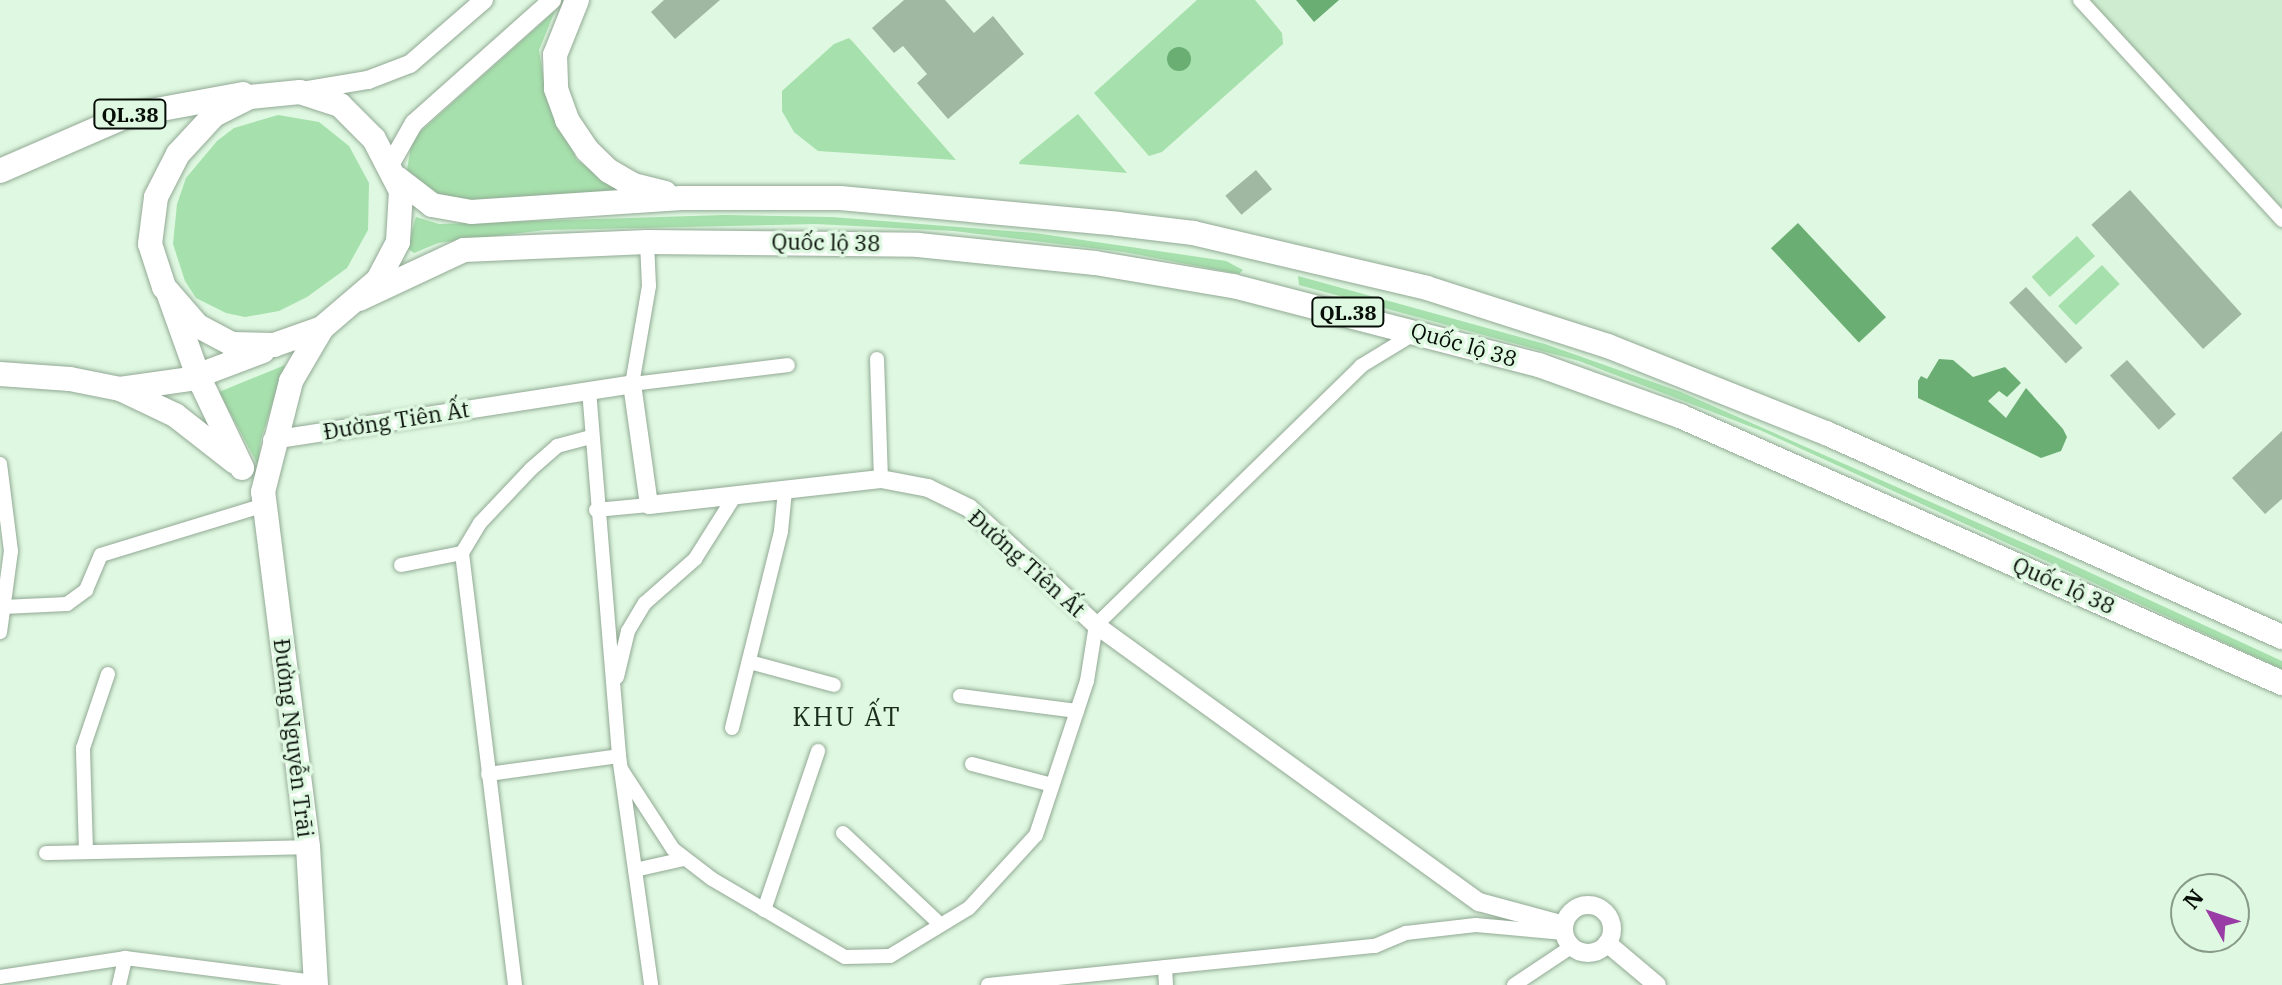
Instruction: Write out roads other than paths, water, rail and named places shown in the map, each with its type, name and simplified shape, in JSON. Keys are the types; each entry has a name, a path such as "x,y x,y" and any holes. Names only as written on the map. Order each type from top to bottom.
{"main road":[{"path":"577,0 561,34 554,72 577,139 621,179 682,198"},
{"path":"120,389 198,376 322,328 359,299 382,275 396,249 402,214 394,172 354,115 300,92 270,93 232,104 205,123 163,179 150,244 198,376 242,468 264,498"},
{"name":"QL.38","path":"0,171 129,115 226,94 270,93"},
{"name":"Quốc lộ 38","path":"394,172 432,205 471,212 682,198 840,198 1172,230 1481,302 1608,346 1826,433 2281,635"},
{"name":"Quốc lộ 38","path":"359,299 464,250 647,242 918,245 1095,263 1265,294 1420,331 1568,375 1750,445 2282,683"},
{"path":"1265,294 1275,252"},
{"path":"169,295 197,325 222,341 251,347 283,343"},
{"name":"Đường Nguyễn Trãi","path":"316,984 308,847 264,498 272,440 291,381 322,328"},
{"path":"0,374 70,379 120,389 175,415 242,468"}],"street":[{"path":"300,92 368,80 410,64 484,0"},
{"path":"394,172 414,123 552,0"},
{"path":"2080,0 2282,220"},
{"path":"596,510 649,505 632,384 649,286 647,242"},
{"path":"620,763 684,859 845,957 890,956 969,908 1036,835 1077,711 1096,625 1361,366 1420,331"},
{"path":"877,359 881,479"},
{"path":"632,384 788,365"},
{"name":"Đường Tiên Ất","path":"272,440 632,384"},
{"path":"589,390 596,510 620,763 651,985"},
{"path":"515,985 462,553 480,523 531,469 557,446 590,437"},
{"path":"0,464 6,552 0,632"},
{"name":"Đường Tiên Ất","path":"649,505 881,479 928,488 969,508 1096,625 1479,902 1566,935"},
{"path":"732,728 781,531 785,491"},
{"path":"614,687 628,631 645,603 695,559 734,497"},
{"path":"3,607 67,604 86,590 101,555 264,498"},
{"path":"401,565 462,553"},
{"path":"750,662 834,685"},
{"path":"86,852 83,748 108,674"},
{"path":"960,696 1077,711"},
{"path":"764,910 818,751"},
{"path":"488,774 620,763"},
{"path":"972,764 1052,785"},
{"path":"843,833 941,925"},
{"path":"46,853 308,847"},
{"path":"635,870 684,859"},
{"path":"988,985 1375,946 1406,933 1476,925 1566,935 1592,953 1607,943 1611,923 1594,906 1572,911 1566,935 1514,985"},
{"path":"1607,943 1657,985"},
{"path":"119,985 125,958"},
{"path":"0,977 125,958 316,984"},
{"path":"1165,967 1166,985"}],"district":[{"name":"KHU ẤT","path":"847,717"}]}
